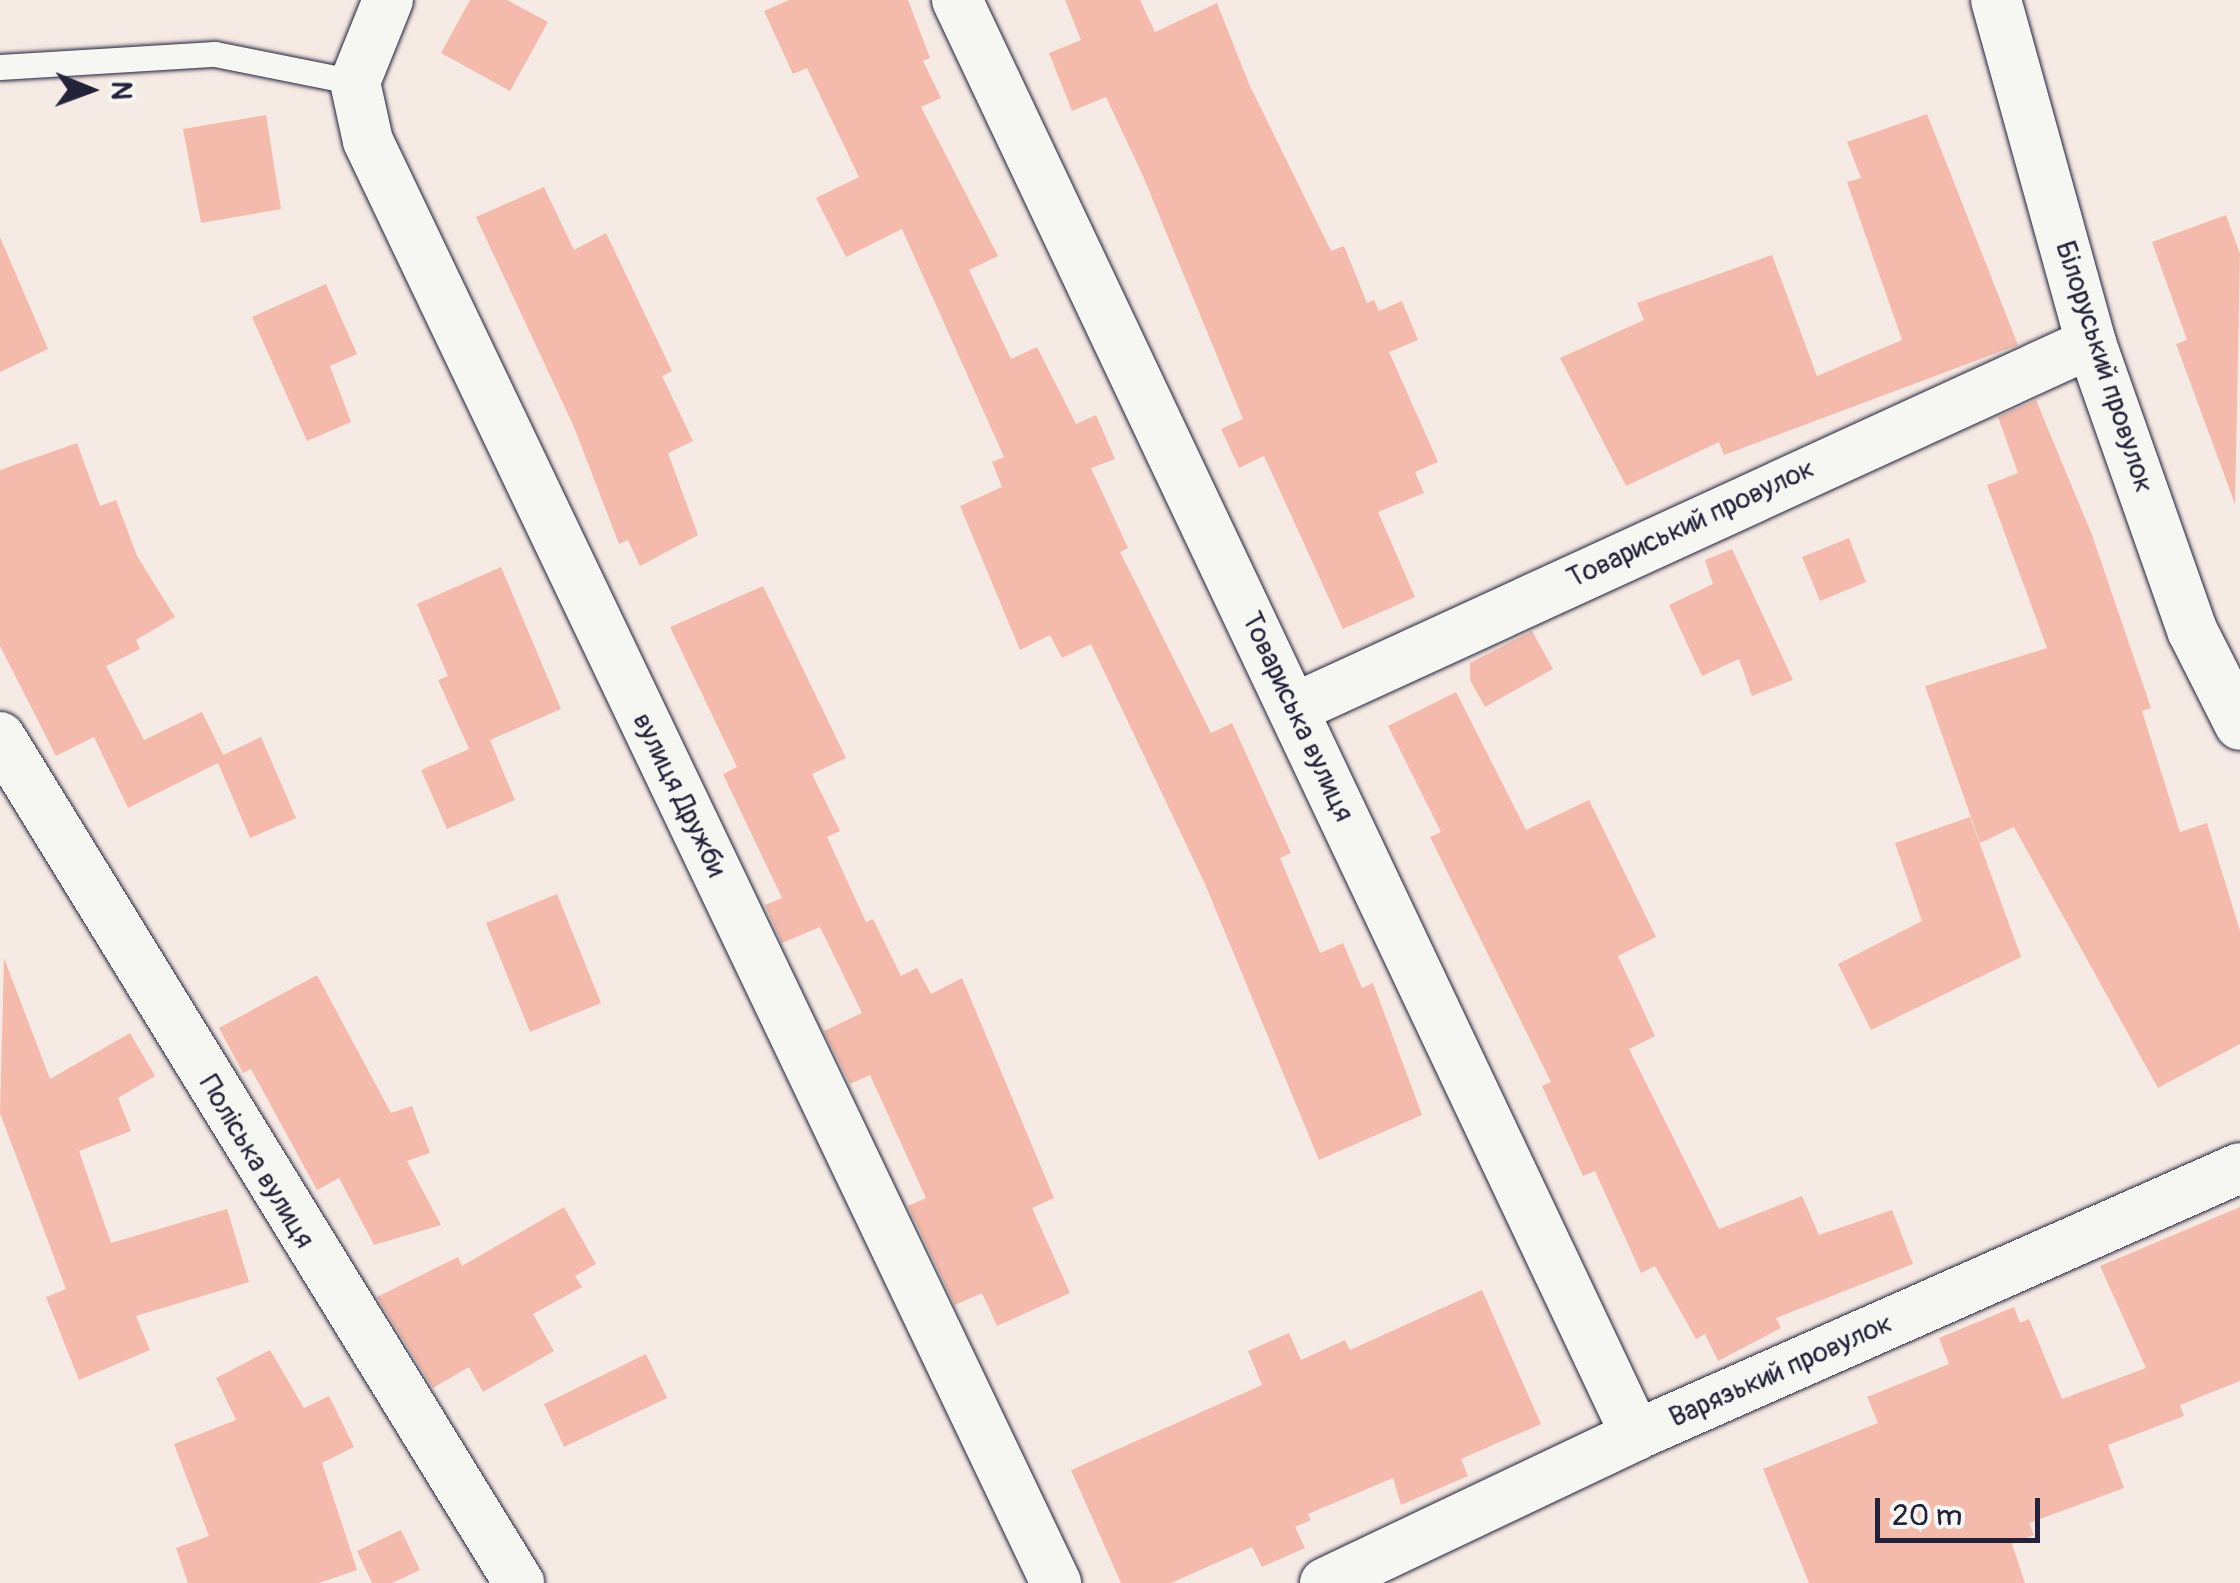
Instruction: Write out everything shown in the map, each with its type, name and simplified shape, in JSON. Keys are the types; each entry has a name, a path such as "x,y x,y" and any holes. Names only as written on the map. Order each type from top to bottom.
{"street":[{"path":"355,82 388,0"},
{"name":"Товариська вулиця","path":"957,0 1636,1435"},
{"name":"Білоруський провулок","path":"1996,0 2091,343 2193,632 2240,724"},
{"name":"вулиця Дружби","path":"355,82 368,141 470,364 1056,1583"},
{"name":"Товариський провулок","path":"1292,708 2091,343"},
{"name":"Поліська вулиця","path":"0,737 519,1583"},
{"name":"Варязький провулок","path":"1325,1583 1636,1435 2240,1168"}],"lane":[{"path":"0,67 215,54 355,82"}],"building":[{"path":"470,0 507,0 548,22 510,91 441,53"},
{"path":"789,0 908,0 930,58 923,61 941,98 921,107 998,256 969,270 1011,359 1037,347 1076,424 1096,415 1115,459 1091,468 1128,548 1120,552 1211,733 1232,723 1291,853 1280,858 1320,953 1343,943 1362,988 1373,983 1422,1115 1319,1160 1205,884 1091,644 1062,658 1050,635 1020,650 960,506 1002,487 992,462 1004,457 902,229 846,257 816,198 859,177 807,68 793,74 764,11"},
{"path":"1065,0 1140,0 1155,32 1217,3 1249,84 1331,251 1344,246 1367,303 1374,300 1379,311 1402,301 1418,340 1389,352 1438,462 1415,472 1424,493 1378,512 1415,597 1343,629 1264,456 1239,468 1221,429 1243,419 1143,176 1106,97 1072,111 1049,53 1081,40"},
{"path":"1927,114 2018,345 1724,455 1719,442 1626,486 1560,358 1644,320 1637,303 1772,255 1817,376 1902,340 1847,182 1861,178 1847,142"},
{"path":"266,115 281,209 201,223 183,129"},
{"path":"544,187 574,250 606,233 672,371 662,376 693,441 668,453 698,535 640,566 628,540 619,544 574,427 476,217"},
{"path":"2226,215 2240,254 2235,504 2176,344 2187,340 2152,242"},
{"path":"0,237 48,349 0,372"},
{"path":"326,284 357,354 330,366 351,422 307,441 252,317"},
{"path":"2036,400 2092,535 2151,708 2142,711 2180,832 2207,823 2240,931 2240,1044 2158,1088 2014,827 1980,843 1925,686 2047,648 1987,485 2018,473 1998,417"},
{"path":"77,443 100,506 116,500 137,556 175,617 136,640 140,649 106,666 144,740 202,712 223,755 261,737 296,818 250,838 218,763 128,808 94,737 56,756 0,646 0,470"},
{"path":"1849,538 1866,582 1820,601 1802,557"},
{"path":"1732,549 1793,680 1752,696 1739,659 1702,676 1669,605 1713,584 1705,560"},
{"path":"501,567 561,709 490,740 515,800 447,829 421,770 469,749 438,680 448,676 417,604"},
{"path":"763,586 846,758 812,774 840,831 827,837 866,922 873,919 901,976 917,968 931,994 962,978 1054,1198 1032,1208 1070,1293 997,1326 982,1293 955,1305 908,1206 926,1198 870,1075 850,1084 824,1031 862,1013 820,927 782,943 765,905 782,898 723,774 737,767 670,627"},
{"path":"1532,631 1553,669 1485,707 1470,680 1470,663"},
{"path":"1456,692 1526,830 1589,800 1656,937 1618,956 1655,1036 1629,1049 1719,1229 1802,1196 1819,1235 1892,1210 1913,1264 1776,1318 1781,1328 1718,1361 1705,1334 1696,1339 1655,1266 1641,1273 1595,1171 1583,1176 1542,1086 1551,1082 1430,837 1441,832 1388,726"},
{"path":"1970,817 2021,957 1871,1030 1838,964 1922,921 1895,843"},
{"path":"557,894 601,1003 530,1032 486,923"},
{"path":"4,958 50,1079 130,1033 155,1076 118,1098 131,1131 79,1151 111,1243 227,1209 249,1282 136,1316 150,1350 79,1380 46,1297 66,1289 0,1113"},
{"path":"317,975 391,1113 412,1106 430,1153 407,1161 441,1225 374,1245 339,1178 317,1190 251,1069 243,1073 219,1028"},
{"path":"564,1207 596,1264 575,1276 582,1287 533,1314 554,1351 483,1392 469,1367 433,1388 377,1297 458,1257 462,1266"},
{"path":"2240,1207 2240,1381 2180,1405 2184,1416 2108,1445 2124,1488 2029,1523 2034,1535 2012,1544 2025,1583 1809,1583 1763,1469 1878,1423 1867,1397 1949,1364 1939,1338 2014,1307 2020,1323 2029,1319 2062,1399 2146,1368 2100,1266"},
{"path":"1482,1290 1541,1424 1461,1459 1468,1476 1401,1505 1393,1478 1308,1514 1311,1520 1295,1527 1305,1548 1262,1567 1252,1547 1171,1583 1121,1583 1071,1470 1262,1385 1248,1351 1289,1333 1301,1360 1345,1340 1350,1350"},
{"path":"270,1350 304,1408 329,1396 354,1447 322,1463 357,1570 319,1583 188,1583 176,1548 209,1536 174,1444 236,1420 216,1378"},
{"path":"646,1354 667,1398 564,1447 544,1404"},
{"path":"401,1530 420,1570 392,1583 372,1583 357,1551"}]}
